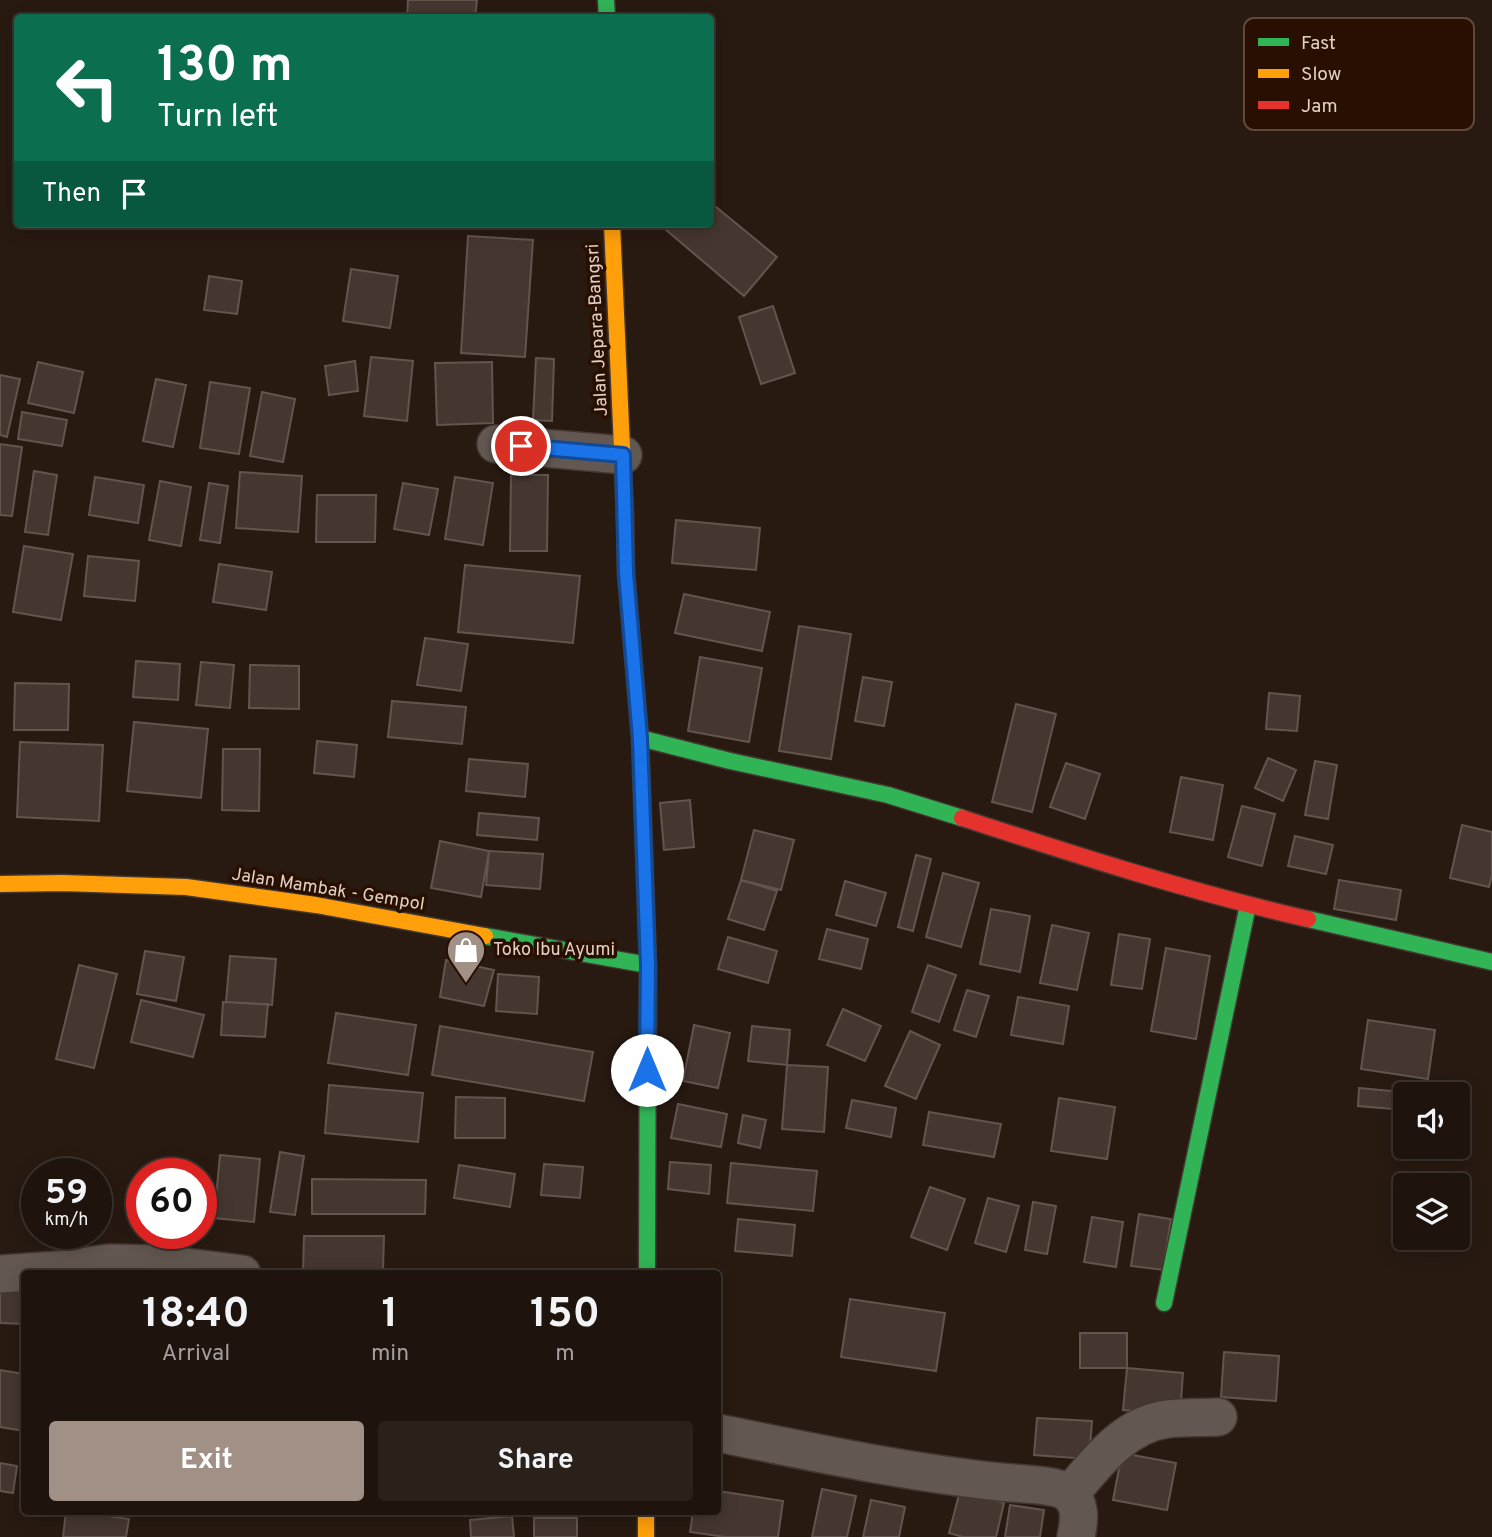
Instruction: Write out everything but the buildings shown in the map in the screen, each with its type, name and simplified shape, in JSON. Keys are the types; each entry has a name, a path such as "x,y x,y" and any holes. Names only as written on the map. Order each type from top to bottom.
{"street":[{"name":"Jalan Jepara-Bangsri","path":"612,228 626,573 640,738 648,965 647,1270"},
{"path":"496,444 623,455"},
{"path":"640,738 730,761 888,795 1144,876 1248,905 1492,962"},
{"name":"Jalan Mambak - Gempol","path":"0,884 186,887 316,905 648,965"},
{"path":"1164,1303 1248,905"},
{"path":"58,1270 110,1263 162,1264 210,1270"},
{"path":"0,1275 21,1273"},
{"path":"1070,1494 1105,1454 1136,1429 1167,1419 1218,1417"},
{"path":"721,1434 882,1465 1059,1488 1070,1494 1076,1504 1080,1518 1076,1537"},
{"path":"646,1515 646,1537"}],"traffic: fast":[{"path":"606,0 607,14"},
{"path":"625,515 626,573 640,738 648,965 647,1270"},
{"path":"640,738 730,761 888,795 962,818"},
{"path":"1164,1303 1248,905"},
{"path":"1308,919 1492,962"},
{"path":"485,936 648,965"}],"traffic: slow":[{"path":"612,228 625,515"},
{"path":"0,884 186,887 316,905 485,936"},
{"path":"646,1515 646,1537"}],"traffic: jam":[{"path":"962,818 1177,885 1308,919"}],"place":[{"name":"Toko Ibu Ayumi","path":"466,984"}],"route":[{"path":"521,446 623,455 626,573 640,738 648,965 647,1070"}]}
